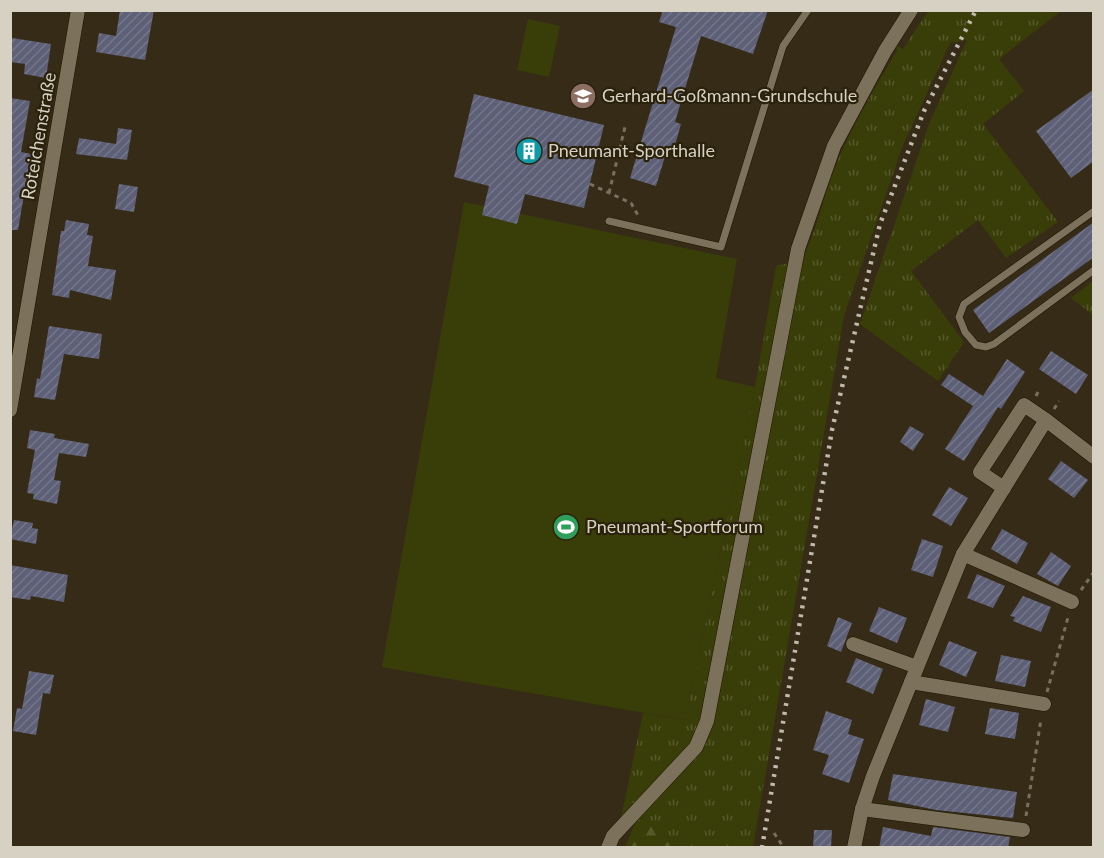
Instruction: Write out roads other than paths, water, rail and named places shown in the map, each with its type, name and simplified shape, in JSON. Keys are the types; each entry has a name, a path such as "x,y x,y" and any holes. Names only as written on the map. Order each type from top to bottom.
{"street":[{"name":"Roteichenstraße","path":"10,410 78,10"},
{"path":"608,848 613,836 696,747 707,721 798,249 834,146 909,11"},
{"path":"1004,488 980,472 1024,405 1094,457"},
{"path":"854,848 862,809 963,554 1046,420"},
{"path":"963,554 1072,602"},
{"path":"853,644 917,668"},
{"path":"911,682 1044,704"},
{"path":"862,809 1023,830"}],"lane":[{"path":"609,221 721,247 783,46 808,10"},
{"path":"1094,211 964,304 959,317 965,333 976,345 986,347 994,344 1094,270"}],"railway":[{"path":"762,848 832,430 880,224 924,111 976,10"}],"place":[{"name":"Gerhard-Goßmann-Grundschule","path":"583,96"},
{"name":"Pneumant-Sporthalle","path":"529,151"},
{"name":"Pneumant-Sportforum","path":"566,527"}]}
